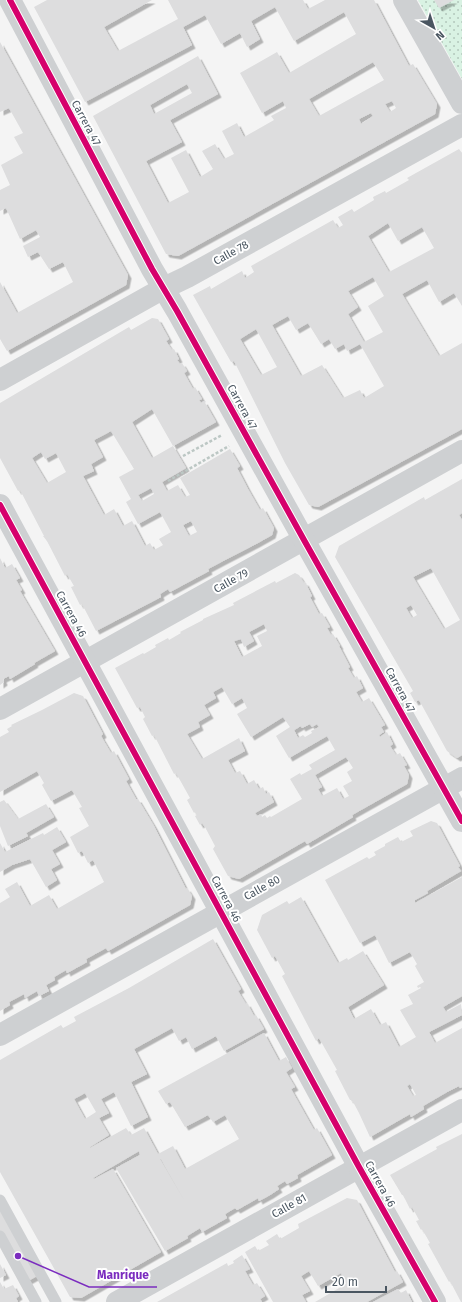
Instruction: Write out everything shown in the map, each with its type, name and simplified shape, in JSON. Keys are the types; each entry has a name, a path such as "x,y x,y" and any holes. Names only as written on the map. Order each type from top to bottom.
{"street":[{"name":"Carrera 47","path":"10,0 152,269 304,540 453,783 462,821"},
{"path":"404,0 462,103"},
{"name":"Calle 78","path":"0,380 164,288 187,277 462,125"},
{"name":"Calle 79","path":"0,709 462,451"},
{"name":"Carrera 46","path":"0,504 359,1167 435,1302"},
{"name":"Calle 80","path":"0,1035 453,783"},
{"name":"Calle 81","path":"117,1302 462,1110"}],"lane":[{"path":"0,1200 56,1302"},
{"path":"0,1236 36,1302"}],"path":[{"path":"183,456 243,430"},
{"path":"168,481 243,430"}],"green space":[{"path":"418,0 462,0 462,79"}],"building":[{"path":"47,0 152,0 104,27 118,51 178,19 168,0 303,0 308,9 325,0 374,0 409,66 413,64 437,104 435,114 178,256 166,254 93,116 198,56 218,94 170,120 182,142 146,161 168,203 189,192 171,158 186,150 200,177 213,169 202,151 215,144 224,159 234,154 222,131 237,123 244,137 274,120 271,116 286,108 283,101 262,113 240,73 277,52 289,73 356,34 344,12 294,41 275,7 251,21 260,39 247,47 240,33 221,44 205,15 183,27 192,45 85,102 34,7","holes":["373,62 384,80 319,116 309,99","187,84 192,93 154,114 150,105","392,101 396,108 390,112 385,104","371,113 373,116 361,124 359,119"]},
{"path":"434,0 454,0 439,8"},
{"path":"0,42 128,275 126,285 7,351 0,339 0,282 17,313 73,282 63,262 49,269 38,252 28,257 23,246 40,237 36,230 20,239 6,208 0,211 0,190 10,185 1,165 23,153 14,137 23,133 9,108 0,112"},
{"path":"459,149 462,153 462,306 454,293 439,302 427,280 402,294 439,356 462,343 462,429 318,507 309,505 285,463 234,361 231,362 193,295 210,286 211,289 242,271 245,278 254,272 251,266 333,220 338,228 343,225 338,217 352,209 354,212 374,200 373,197 385,191 386,193 409,180 407,178","holes":["388,223 398,241 422,227 434,248 389,272 368,236","373,277 384,296 368,306 383,332 364,342 348,314 358,307 348,291","288,316 296,330 308,323 321,344 329,339 335,349 344,344 347,351 360,344 384,386 364,398 360,390 343,398 322,365 301,376 272,325","256,329 277,367 261,375 240,339"]},
{"path":"152,318 158,319 169,339 166,341 172,350 174,349 179,359 177,360 180,364 182,363 187,371 184,373 193,389 195,387 202,399 199,400 201,403 204,401 216,422 173,446 186,468 162,482 167,491 178,485 185,497 190,495 180,478 230,449 240,466 237,468 248,489 260,510 263,508 274,528 272,535 208,569 209,571 170,592 168,589 160,594 161,597 96,631 71,587 74,586 67,574 65,576 20,490 18,491 0,458 0,403 129,327 131,330","holes":["152,409 173,446 152,458 132,422","111,431 134,469 119,477 131,499 126,502 138,524 160,512 171,532 159,539 163,545 154,550 150,543 145,546 132,521 123,526 114,509 104,515 83,476 94,471 91,464 103,457 94,440","41,452 45,459 56,453 66,472 47,483 32,458","151,488 154,494 142,501 138,495","191,521 197,532 189,536 183,525"]},
{"path":"462,479 462,513 459,515 462,520 462,755 457,758 447,751 419,700 415,702 410,693 413,691 335,557 339,546 424,497 425,500","holes":["431,568 460,620 444,629 413,577","411,605 417,615 412,618 406,608"]},
{"path":"0,558 5,568 12,564 20,578 16,580 22,590 20,591 55,651 10,679 9,676 3,679 4,682 0,685"},
{"path":"295,573 299,575 304,583 305,582 312,596 310,597 319,614 322,613 330,627 327,628 331,635 333,634 340,646 350,667 348,668 354,678 357,676 363,688 356,692 362,702 369,698 385,725 381,727 384,732 379,735 380,737 387,732 393,744 390,746 396,755 400,753 407,765 404,766 409,775 407,784 352,815 353,817 307,844 305,841 239,879 228,876 213,849 215,846 205,827 202,823 200,825 195,816 197,815 195,812 194,813 187,800 190,798 176,773 174,774 154,735 152,736 143,719 145,717 140,707 137,708 115,668 143,653 144,654 156,647 155,645 168,638 169,640 203,619 234,605 233,603 275,581 276,583","holes":["264,624 267,631 257,636 262,646 242,657 234,641 241,639 244,647 254,641 249,632","222,687 232,704 242,698 247,708 237,714 251,737 283,717 290,727 276,736 289,758 327,736 335,750 309,765 312,769 301,775 300,773 290,779 302,799 271,817 270,816 267,818 265,815 262,817 261,814 257,816 255,813 274,802 269,792 266,794 263,787 259,789 254,780 247,784 240,771 235,773 228,760 245,751 239,738 202,759 187,734 200,727 198,722 210,715 204,705 216,698 213,692","310,724 312,727 317,724 319,727 311,731 312,733 305,737 303,735 298,738 294,730 301,726 302,728","346,757 353,768 347,772 352,781 343,786 349,796 343,799 337,788 322,796 318,789 322,787 315,775"]},
{"path":"74,693 83,696 103,734 101,736 111,753 114,751 129,779 126,781 154,826 186,889 187,888 192,896 190,905 108,951 106,948 86,959 87,962 67,973 66,970 54,977 55,980 46,985 49,991 39,996 37,991 25,998 24,994 9,1002 10,1005 0,1011 0,903 10,897 5,889 17,882 30,906 49,895 57,909 104,882 93,860 88,863 82,851 78,853 70,837 89,826 79,808 82,807 72,790 51,801 42,785 44,783 37,771 0,792 0,737 9,732 7,729 12,726 11,725"},
{"path":"4,800 18,819 46,804 54,817 26,833 28,836 8,846 0,826 0,802"},
{"path":"431,821 437,823 460,866 458,867 461,871 427,891 428,893 415,900 415,903 462,877 462,996 443,1007 446,1012 461,1004 462,1015 429,1032 435,1043 462,1028 462,1087 460,1088 459,1086 447,1092 423,1106 424,1109 411,1117 410,1114 370,1137 359,1113 352,1100 350,1100 335,1071 337,1070 319,1038 316,1041 282,976 285,974 275,956 272,958 257,930 262,915 287,901 289,904 301,897 338,963 347,958 348,960 363,951 384,985 348,1007 354,1019 371,1009 380,1025 386,1022 399,1047 416,1037 400,1010 413,1004 408,995 421,988 418,988 417,986 424,982 415,966 417,964 410,952 389,963 375,935 360,943 325,880 367,857 369,859 376,855 374,852 398,837 401,842 413,836 410,831","holes":["410,1084 416,1095 413,1096 407,1086"]},
{"path":"57,827 66,842 52,850 60,864 51,869 57,880 46,887 30,859 12,865 0,872 0,843 5,852 43,833 44,835"},
{"path":"213,939 241,989 238,991 254,1016 256,1015 264,1029 224,1051 216,1036 192,1049 186,1037 179,1041 172,1028 134,1049 147,1074 131,1082 148,1117 131,1126 114,1092 101,1099 109,1113 99,1118 109,1135 90,1148 126,1128 131,1135 144,1128 158,1154 173,1146 185,1169 239,1139 225,1115 213,1122 208,1115 185,1127 170,1102 166,1104 158,1091 264,1033 279,1061 286,1057 292,1068 286,1072 295,1087 291,1089 314,1130 317,1128 332,1155 297,1175 298,1178 287,1184 285,1181 277,1186 279,1189 270,1195 259,1201 258,1198 237,1210 235,1208 225,1214 227,1218 202,1232 200,1228 187,1236 188,1238 165,1251 116,1168 140,1155 139,1151 93,1178 94,1179 113,1169 161,1252 81,1298 70,1297 0,1172 0,1060 61,1025 63,1028 76,1021 74,1017 129,988","holes":["85,1093 96,1112 85,1119 74,1099","160,1159 161,1159 184,1200"]},
{"path":"462,1134 461,1302 428,1244 430,1243 416,1221 419,1220 412,1207 410,1209 390,1175 437,1149 436,1147"},
{"path":"347,1198 357,1200 395,1272 397,1271 403,1282 367,1302 315,1302 346,1284 341,1273 318,1286 309,1271 301,1276 310,1291 302,1295 306,1302 273,1302 245,1252 255,1246 258,1251 269,1245 266,1241 277,1234 280,1239 299,1228 298,1224"},
{"path":"0,1209 37,1276 26,1282 0,1235"},
{"path":"242,1255 250,1269 245,1271 253,1285 257,1283 265,1296 260,1299 262,1302 157,1302 227,1263 228,1266 234,1263 233,1261"},
{"path":"0,1264 6,1275 0,1278"},
{"path":"0,1282 4,1289 13,1285 19,1296 16,1298 18,1302 0,1302"},
{"path":"398,1289 401,1293 406,1290 412,1302 373,1302"}],"cycle path":[{"path":"10,0 152,269 177,311 462,821"},
{"path":"0,505 359,1167 435,1302"}],"place":[{"name":"Manrique","path":"18,1256"}]}
